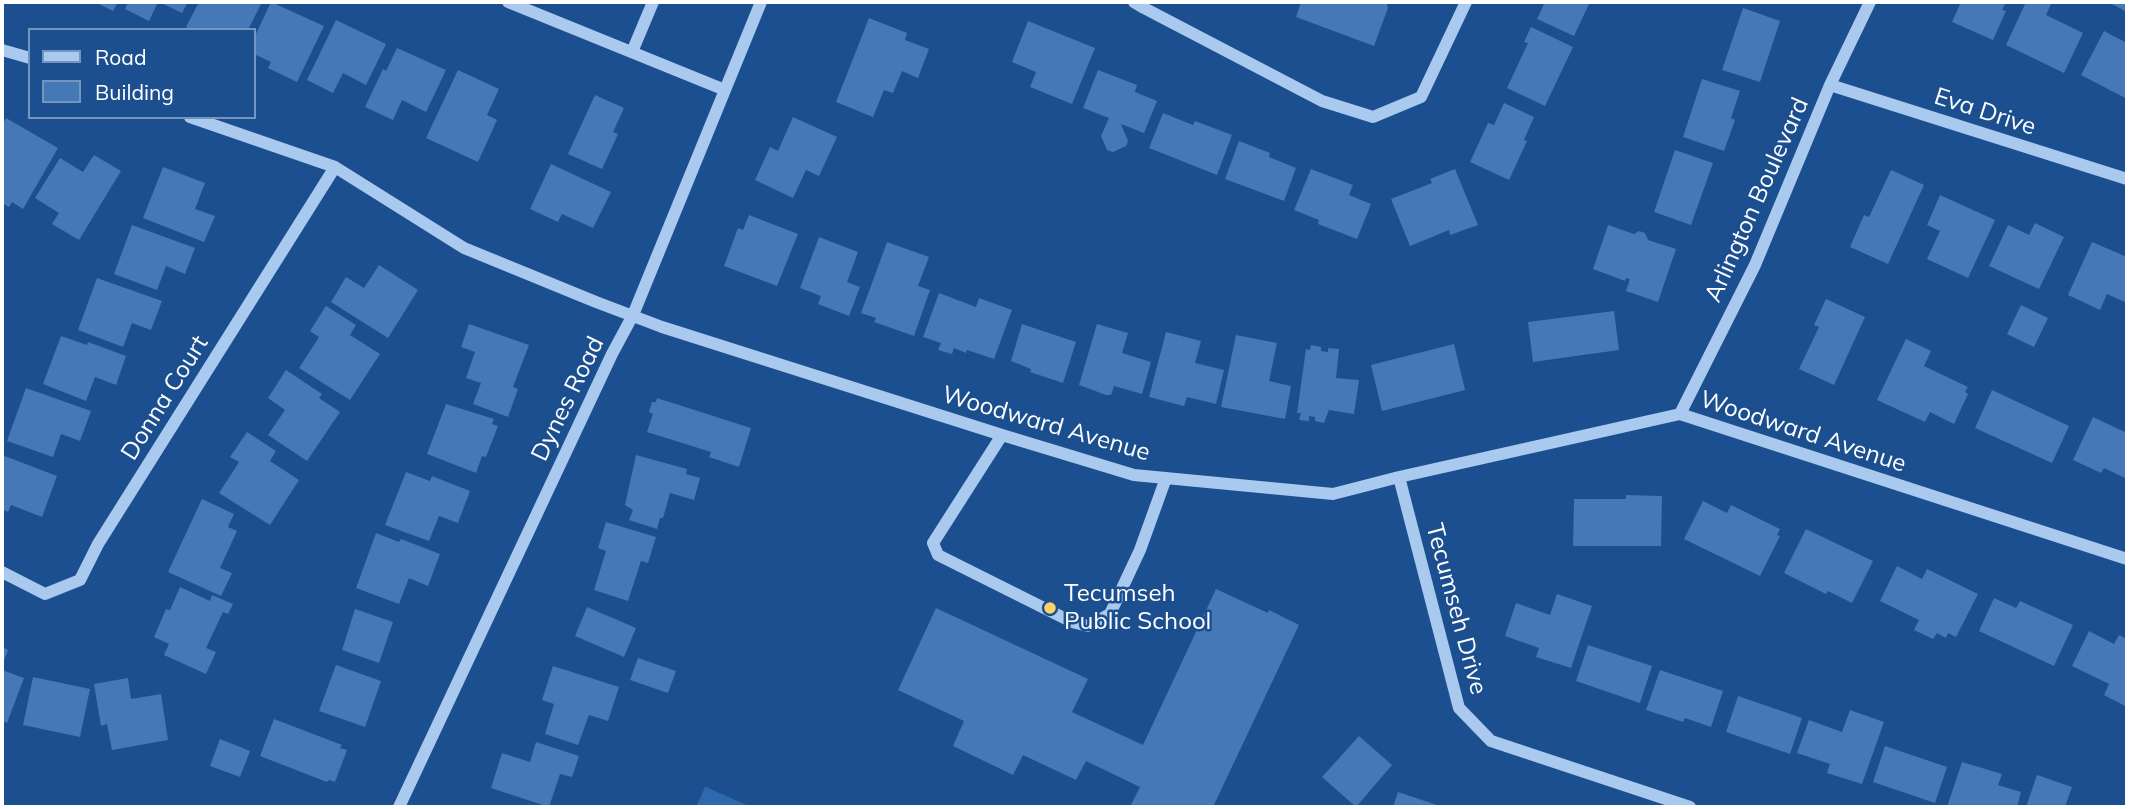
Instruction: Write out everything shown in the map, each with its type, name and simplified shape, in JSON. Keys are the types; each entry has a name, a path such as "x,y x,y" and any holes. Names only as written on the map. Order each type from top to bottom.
{"street":[{"path":"508,2 724,90"},
{"path":"632,52 653,2"},
{"name":"Dynes Road","path":"399,807 612,354 633,315 761,2"},
{"path":"1135,2 1322,101 1373,117 1421,97 1466,2"},
{"name":"Arlington Boulevard","path":"1680,414 1755,265 1830,85 1870,2"},
{"path":"2,50 28,57"},
{"name":"Eva Drive","path":"1830,85 2127,179"},
{"name":"Woodward Avenue","path":"196,119 335,167 464,248 596,302 662,327 1134,475 1334,494 1680,414 2127,559"},
{"name":"Donna Court","path":"2,572 45,594 80,580 98,544 335,167"},
{"path":"1002,435 933,543 938,555 1072,622 1088,626 1110,614 1140,550 1166,478"},
{"name":"Tecumseh Drive","path":"1399,477 1459,708 1491,741 1690,807"}],"shaded area":[{"path":"706,787 751,807 696,807"}],"building":[{"path":"95,2 118,2 113,11"},
{"path":"128,2 158,2 149,21 125,9"},
{"path":"159,2 188,2 182,13"},
{"path":"199,2 262,2 249,28 186,27"},
{"path":"271,2 324,26 297,82 268,68 271,62 256,55 256,34"},
{"path":"1301,2 1378,2 1387,4 1388,8 1374,46 1296,17"},
{"path":"1545,2 1590,2 1574,36 1537,19"},
{"path":"1961,2 2006,2 2002,10 2006,11 1993,40 1952,22"},
{"path":"2026,2 2052,2 2046,15 2083,33 2064,73 2006,45"},
{"path":"2108,2 2127,2 2127,12"},
{"path":"1743,8 1780,21 1760,82 1722,70"},
{"path":"869,18 907,33 905,40 929,49 918,78 902,71 893,93 884,90 873,117 836,102"},
{"path":"336,20 386,44 366,85 343,73 333,93 307,80"},
{"path":"1028,21 1095,48 1072,104 1030,87 1036,72 1012,62"},
{"path":"1531,27 1573,47 1545,106 1507,88 1528,43 1524,42"},
{"path":"2104,31 2127,43 2127,99 2081,75"},
{"path":"397,48 446,70 426,112 402,100 393,120 365,107 383,69 386,71"},
{"path":"458,70 499,89 487,115 497,120 478,162 426,138"},
{"path":"1098,70 1137,85 1135,92 1157,101 1144,133 1121,124 1128,141 1126,146 1113,152 1107,150 1101,136 1109,118 1083,108"},
{"path":"1702,79 1740,91 1731,118 1735,120 1724,151 1683,137"},
{"path":"595,95 624,108 613,132 618,134 602,169 568,154"},
{"path":"1504,103 1534,117 1524,140 1527,141 1509,180 1470,162 1488,123 1494,125"},
{"path":"1163,113 1193,125 1195,121 1232,135 1217,175 1149,148"},
{"path":"793,117 837,137 819,176 806,170 793,198 755,180 770,147 778,151"},
{"path":"6,118 58,148 23,209 12,202 9,207 2,203 2,126"},
{"path":"1239,141 1270,153 1269,157 1296,168 1284,201 1225,179"},
{"path":"1675,150 1713,163 1691,225 1654,212"},
{"path":"94,155 121,171 79,240 52,224 59,213 35,198 60,158 83,172"},
{"path":"551,164 611,192 593,228 562,214 558,222 530,209"},
{"path":"163,167 205,183 195,209 215,216 204,242 143,218"},
{"path":"1311,169 1353,185 1349,195 1371,204 1357,239 1318,224 1319,220 1294,210"},
{"path":"1455,169 1478,225 1450,235 1449,230 1410,246 1391,199 1432,183 1430,179"},
{"path":"1891,170 1924,185 1888,264 1850,247 1864,215 1869,217"},
{"path":"1940,195 1995,220 1968,278 1927,259 1940,231 1927,225"},
{"path":"749,215 798,234 777,286 724,266 738,228 743,230"},
{"path":"2035,223 2064,237 2039,289 1989,266 2008,225 2029,235"},
{"path":"132,225 195,248 185,274 166,266 157,290 114,274"},
{"path":"1608,225 1634,234 1639,231 1645,233 1648,240 1676,249 1658,302 1626,291 1630,279 1626,278 1625,281 1593,269"},
{"path":"819,237 858,252 847,282 860,287 849,316 818,304 821,296 800,288"},
{"path":"887,242 929,257 918,286 930,290 914,336 874,322 876,318 861,313"},
{"path":"2092,242 2127,257 2127,303 2107,294 2100,310 2068,295"},
{"path":"379,265 418,290 388,338 331,302 346,277 364,288"},
{"path":"97,278 162,301 151,330 132,323 123,347 78,330"},
{"path":"939,293 976,307 979,298 1012,310 994,359 967,350 966,353 954,348 952,354 938,350 941,343 923,337"},
{"path":"1826,299 1865,317 1834,385 1799,369 1819,327 1814,325"},
{"path":"2021,305 2048,318 2034,347 2007,334"},
{"path":"326,306 356,325 350,335 380,354 350,400 299,368 319,337 310,331"},
{"path":"1614,311 1619,350 1533,362 1528,322"},
{"path":"469,324 529,345 513,387 518,389 508,417 473,404 481,383 466,378 475,352 461,347"},
{"path":"1022,324 1076,342 1063,383 1030,372 1031,369 1011,361"},
{"path":"1097,324 1128,333 1122,353 1151,362 1142,394 1114,386 1111,395 1106,395 1079,385"},
{"path":"1166,332 1201,341 1195,363 1224,370 1216,404 1187,397 1184,406 1149,397"},
{"path":"1236,335 1277,343 1269,381 1291,386 1285,419 1221,407"},
{"path":"61,336 87,345 88,342 126,356 116,385 95,377 86,401 43,384"},
{"path":"1906,339 1931,351 1924,366 1968,387 1965,392 1968,394 1954,424 1930,412 1925,422 1877,400"},
{"path":"1454,344 1465,390 1382,411 1371,365"},
{"path":"1311,345 1328,352 1328,348 1339,349 1336,378 1359,380 1354,414 1329,410 1324,423 1309,416 1309,421 1299,420 1301,413 1297,413 1306,349 1310,350"},
{"path":"286,370 322,394 319,398 340,412 307,461 268,435 285,410 268,398"},
{"path":"26,388 91,411 80,441 61,434 53,457 7,441"},
{"path":"1992,390 2069,426 2052,463 1975,428"},
{"path":"657,398 751,428 739,467 709,457 711,452 647,432 653,414 649,412 652,402 656,402"},
{"path":"446,404 494,419 492,424 498,426 486,457 482,456 476,473 427,454"},
{"path":"2093,417 2127,433 2127,479 2104,468 2101,473 2073,460"},
{"path":"247,432 276,451 270,461 299,480 270,525 219,493 239,462 230,457"},
{"path":"2,455 57,476 42,517 11,505 8,512 2,509"},
{"path":"636,455 687,469 686,474 700,478 694,500 670,493 657,529 629,520 633,510 625,505"},
{"path":"406,472 430,481 432,476 470,491 458,523 439,516 429,541 385,525"},
{"path":"1626,495 1662,496 1661,546 1573,546 1574,499 1626,499"},
{"path":"202,499 234,514 228,527 237,531 220,568 232,573 221,596 168,572"},
{"path":"1703,501 1727,513 1731,505 1780,529 1777,535 1780,536 1760,576 1684,539"},
{"path":"606,522 656,537 648,563 641,561 628,601 594,590 606,551 598,548"},
{"path":"1806,529 1873,561 1852,603 1828,591 1826,594 1784,573"},
{"path":"376,533 440,554 428,586 409,578 399,604 356,588"},
{"path":"1897,566 1922,579 1927,569 1978,594 1956,637 1948,633 1946,638 1937,633 1933,639 1914,630 1919,620 1880,601"},
{"path":"180,587 210,601 212,595 233,604 228,614 223,612 206,648 216,652 206,674 164,655 169,644 154,637 166,609 170,610"},
{"path":"1216,589 1299,625 1213,807 1130,807 1140,787 1086,761 1076,780 1023,755 1013,775 953,746 964,721 898,690 936,608 1088,679 1072,712 1143,745"},
{"path":"1557,594 1592,606 1571,668 1536,657 1539,648 1505,636 1516,603 1550,615"},
{"path":"1994,598 2016,608 2020,601 2073,625 2054,666 1979,631"},
{"path":"587,607 636,628 624,657 575,636"},
{"path":"355,609 393,622 379,663 342,650"},
{"path":"2089,631 2114,644 2119,635 2127,639 2125,706 2104,695 2109,684 2072,666"},
{"path":"1588,645 1652,666 1640,703 1576,681"},
{"path":"2,647 8,650 2,666"},
{"path":"638,658 676,671 668,693 630,680"},
{"path":"336,665 381,681 365,727 319,711"},
{"path":"553,666 619,687 608,721 589,715 578,745 545,734 554,704 542,700"},
{"path":"2,670 24,678 7,723 2,721"},
{"path":"1660,670 1723,691 1711,727 1685,718 1683,722 1646,710"},
{"path":"33,677 90,689 80,737 23,725"},
{"path":"128,678 131,699 161,694 168,740 112,750 107,724 101,726 94,684"},
{"path":"1738,696 1802,718 1790,754 1726,732"},
{"path":"1850,710 1884,722 1862,784 1827,773 1830,764 1797,753 1809,720 1842,732"},
{"path":"274,719 342,745 340,748 347,750 335,782 327,782 260,756"},
{"path":"1359,736 1392,765 1356,807 1322,777"},
{"path":"220,739 250,751 240,777 210,766"},
{"path":"536,742 579,756 572,777 560,774 549,807 491,788 502,753 530,762"},
{"path":"1885,746 1947,767 1935,803 1873,782"},
{"path":"1962,762 2002,774 1998,785 2021,792 2017,807 1947,807"},
{"path":"2037,775 2072,787 2065,807 2026,807"},
{"path":"1398,792 1443,807 1393,807"}],"place":[{"name":"Tecumseh Public School","path":"1050,608"}]}
